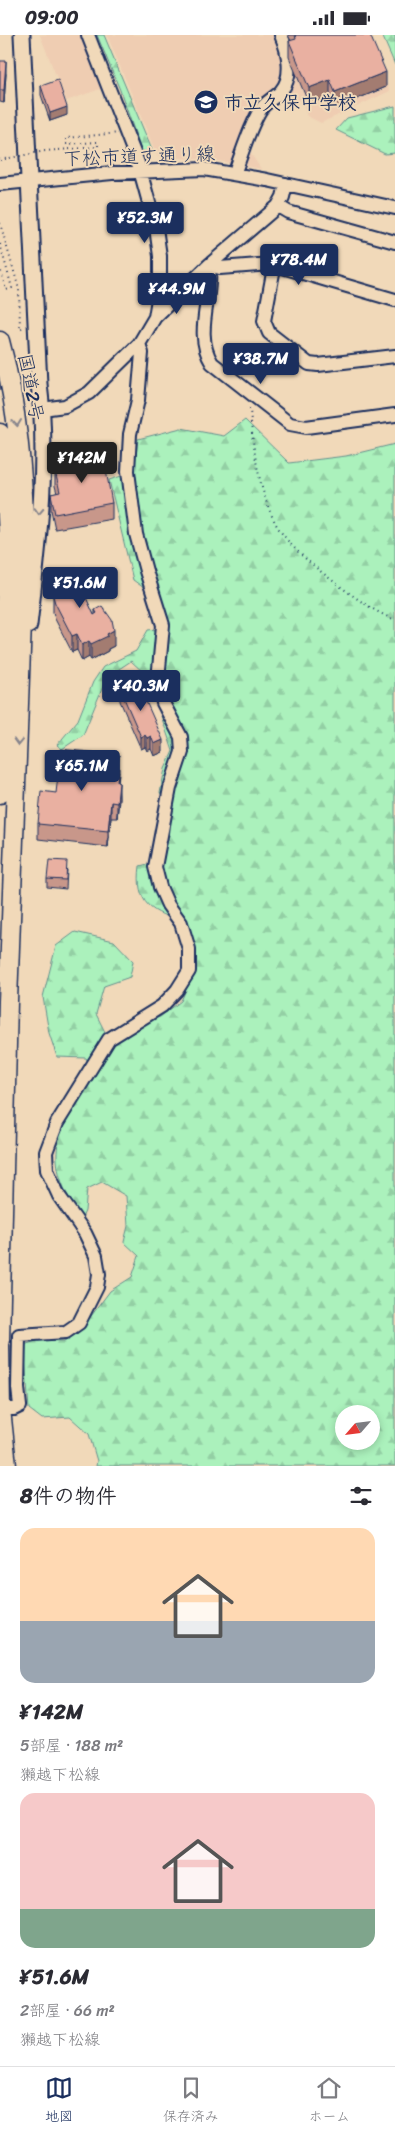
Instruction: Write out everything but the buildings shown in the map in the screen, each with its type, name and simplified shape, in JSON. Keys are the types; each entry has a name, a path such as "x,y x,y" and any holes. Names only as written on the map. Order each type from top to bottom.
{"highway":[{"name":"国道2号","path":"0,341 16,415 23,469 25,541 8,1001 0,1340"},
{"path":"0,433 5,473 8,538 0,794"},
{"path":"0,1346 1,1409 7,1466"}],"main road":[{"path":"20,705 33,593 39,516 42,409 39,384 22,35"}],"street":[{"path":"88,35 140,172 156,228 160,256 160,287 155,317"},
{"path":"234,174 258,113 265,103 281,91 286,81 288,69 287,49 281,35"},
{"name":"下松市道す通り線","path":"0,183 204,169 286,184 395,208"},
{"path":"42,409 65,406 88,393 139,344 155,317 209,265 278,205 283,197 286,184"},
{"path":"278,205 288,212 395,242"},
{"path":"209,265 220,268 272,264 395,300"},
{"path":"272,264 273,273 264,321 269,333 310,364 318,365 395,356"},
{"path":"209,265 211,276 202,338 206,353 212,363 290,424 306,427 395,415"},
{"path":"1,1409 14,1409 20,1406 18,1388 19,1335 66,1332 79,1323 97,1287 99,1274 96,1256 85,1233 59,1196 47,1170 46,1151 58,1123 109,1039 162,1006 177,990 189,971 189,949 181,923 168,905 160,887 156,867 170,788 182,752 181,737 164,703 158,680 164,625 136,534 128,471 130,434 138,400 142,353 139,344"}],"path":[{"path":"0,160 44,151 98,147 98,142 66,144 66,138 119,133"},
{"path":"0,223 19,289 20,329"},
{"path":"0,244 12,288 6,290 0,268"},
{"path":"250,393 254,452 267,501 277,526 293,546 323,573 366,605 395,620"}],"shaded area":[{"path":"40,35 82,35 103,88 66,101"},
{"name":"市立久保中学校","path":"107,35 366,35 390,91 321,123 307,116 303,105 293,98 284,97 263,114 249,151 261,169 213,160 160,157 156,153"}],"green space":[{"path":"97,35 104,35 152,150 149,154 141,150 120,90"},
{"path":"382,35 395,35 395,65"},
{"path":"395,106 395,153 385,154 336,130 347,118"},
{"path":"245,420 289,463 346,456 395,444 395,1466 96,1466 97,1461 89,1434 70,1417 42,1419 29,1409 24,1345 39,1340 64,1341 79,1332 110,1291 132,1277 139,1256 124,1242 128,1226 126,1196 102,1182 87,1189 85,1211 82,1218 69,1197 61,1178 57,1161 58,1144 62,1128 80,1093 93,1073 86,1058 57,1057 49,1033 43,997 56,946 75,932 114,941 133,961 130,977 104,986 96,1014 105,1032 119,1038 139,1024 160,1017 181,1001 195,969 194,942 185,921 163,915 155,910 143,898 140,889 140,866 163,860 170,831 171,806 160,793 165,769 173,751 144,673 131,661 119,669 104,684 83,735 62,749 57,745 78,720 93,682 103,667 136,651 148,630 167,628 158,598 133,580 109,480 134,472 138,439 181,428 224,436"}],"place":[{"name":"市立久保中学校","path":"206,102"}]}
